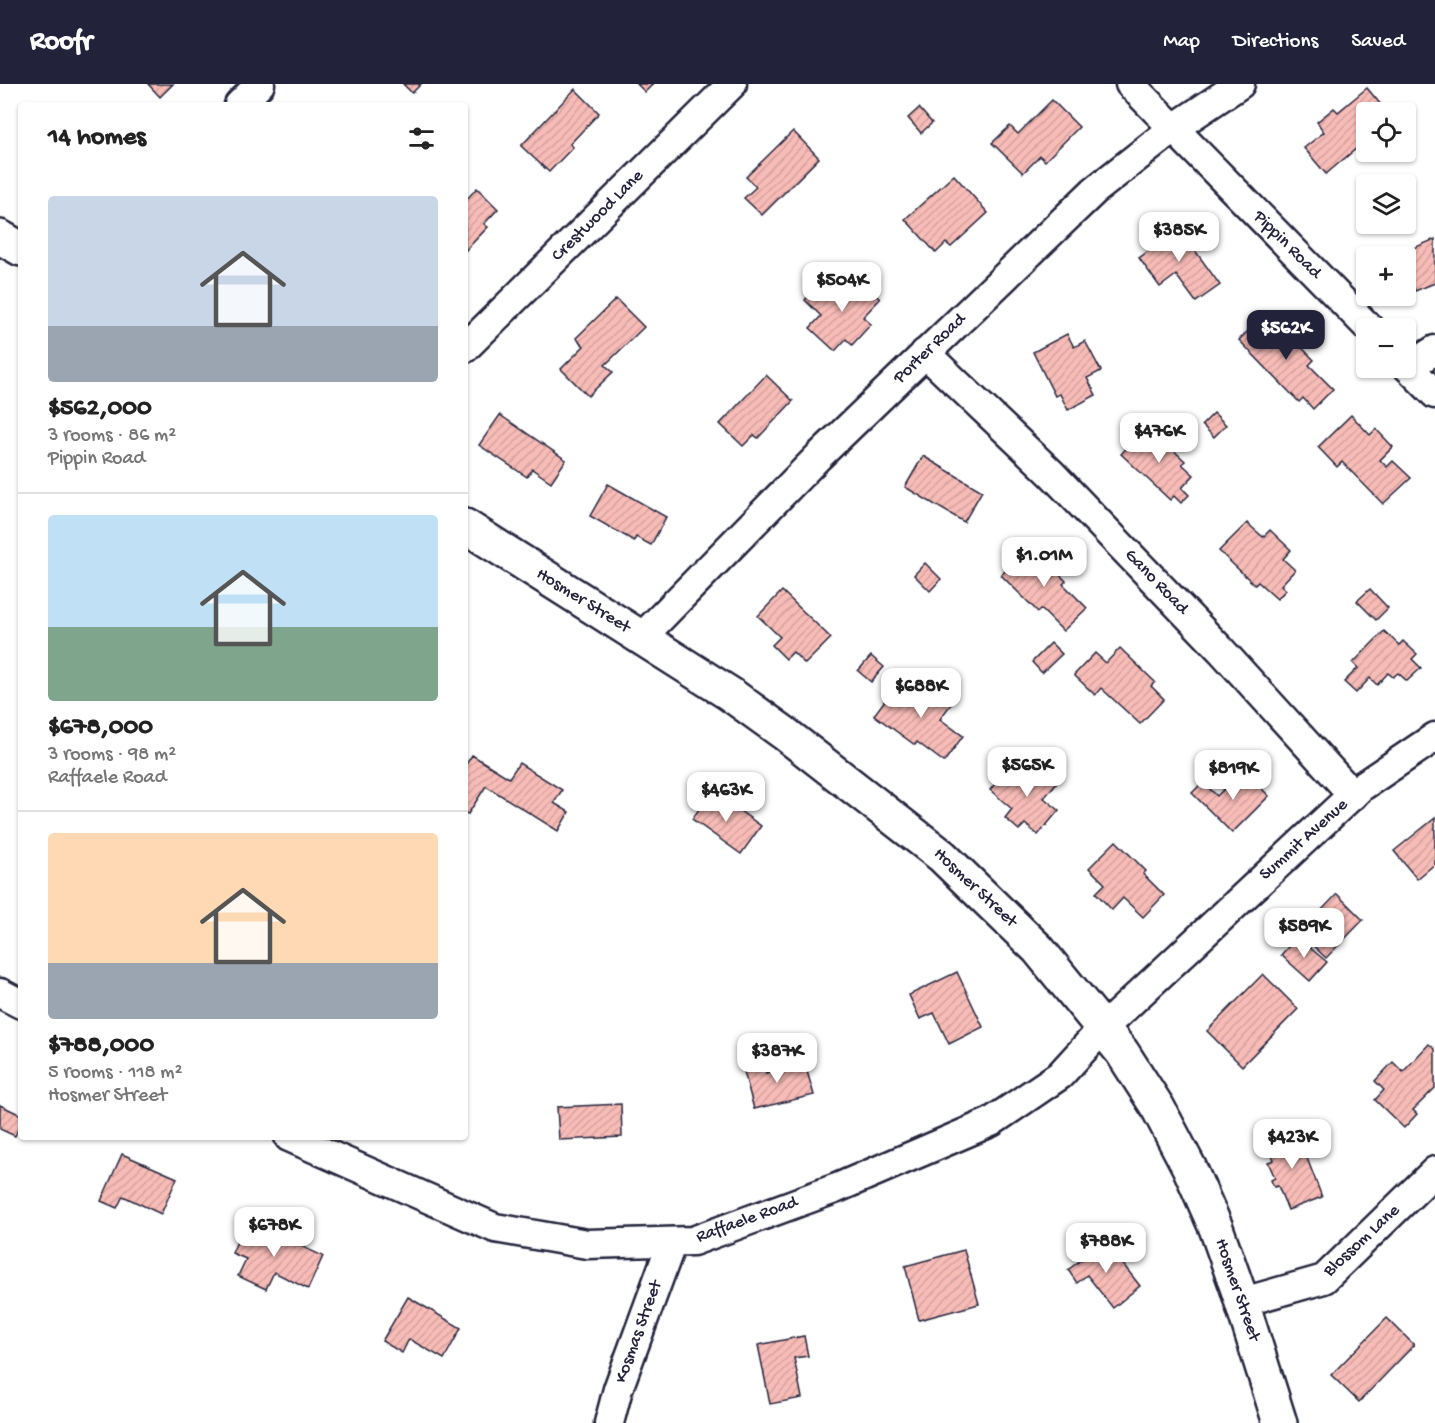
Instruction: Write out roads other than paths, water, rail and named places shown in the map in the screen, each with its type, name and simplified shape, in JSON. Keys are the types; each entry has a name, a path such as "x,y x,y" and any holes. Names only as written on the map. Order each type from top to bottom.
{"street":[{"path":"242,102 260,84"},
{"name":"Crestwood Lane","path":"468,345 732,84"},
{"name":"Pippin Road","path":"1130,84 1360,318"},
{"name":"Porter Road","path":"641,638 818,457 1094,191 1174,128 1240,84"},
{"path":"0,237 18,247"},
{"path":"1416,361 1435,350"},
{"name":"Gano Road","path":"925,352 1052,474 1221,650 1353,795"},
{"path":"1416,375 1435,394"},
{"name":"Hosmer Street","path":"468,528 766,720 942,856 1038,949 1103,1028 1158,1108 1189,1167 1216,1228 1243,1302 1280,1423"},
{"name":"Summit Avenue","path":"1103,1028 1353,795 1435,737"},
{"path":"0,993 18,1002"},
{"name":"Raffaele Road","path":"296,1140 495,1228 586,1244 693,1241 837,1188 991,1122 1060,1075 1103,1028"},
{"name":"Blossom Lane","path":"1243,1302 1324,1279 1435,1171"},
{"name":"Kosmas Street","path":"609,1423 618,1389 672,1242"}]}
